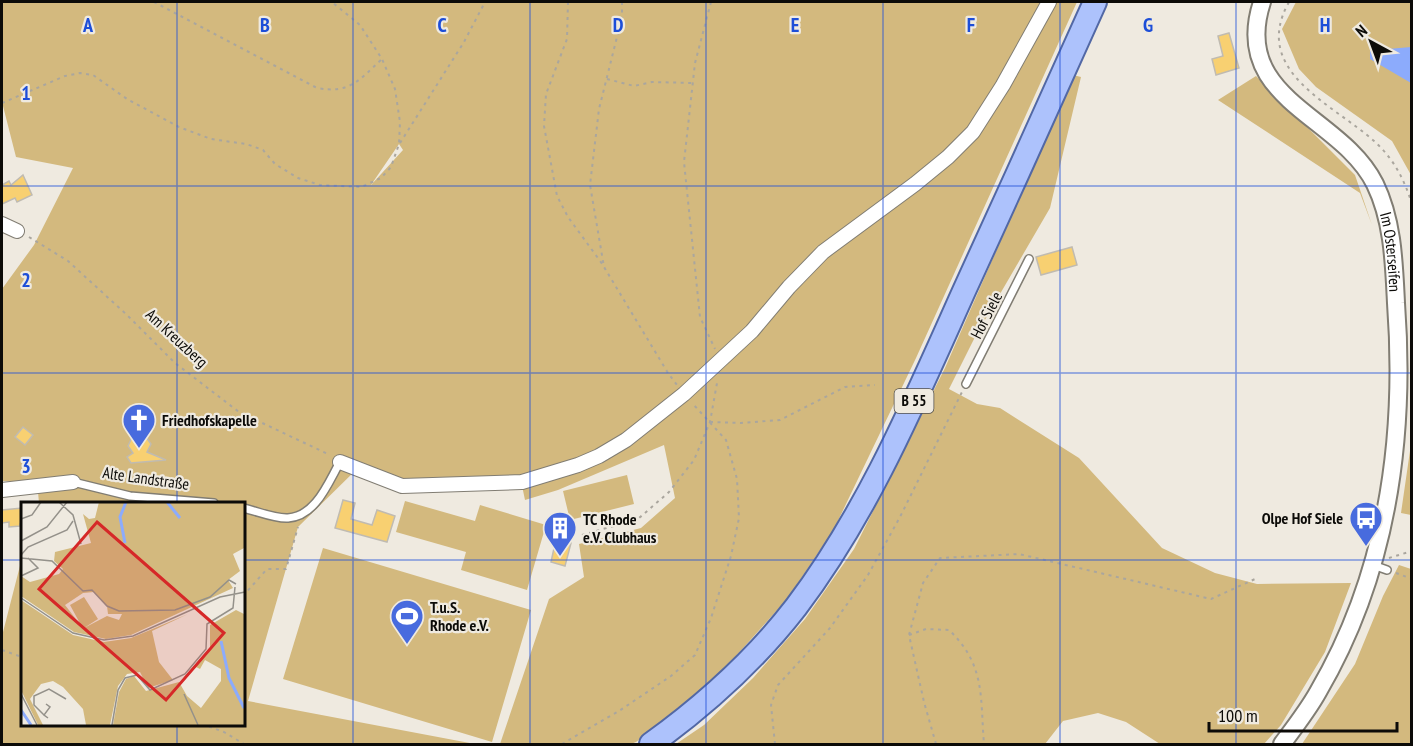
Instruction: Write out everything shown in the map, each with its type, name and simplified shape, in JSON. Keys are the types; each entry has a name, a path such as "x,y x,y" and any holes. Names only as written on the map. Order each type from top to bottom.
{"main road":[{"name":"B 55","path":"651,744 693,713 742,667 795,609 852,524 936,354 1095,2"}],"street":[{"path":"340,462 402,486 522,482 579,465 626,440 684,394 752,331 789,287 823,252 915,184 948,157 973,132 1003,85 1049,2"},
{"name":"Im Osterseifen","path":"1262,2 1257,17 1256,41 1265,71 1288,99 1344,146 1362,165 1374,182 1384,205 1390,227 1398,324 1398,425 1380,567 1318,693 1282,744"},
{"path":"2,224 17,231"},
{"name":"Alte Landstraße","path":"2,490 73,482"}],"lane":[{"name":"Hof Siele","path":"966,384 1029,259"},
{"path":"244,508 286,518 308,512 340,462"},
{"name":"Alte Landstraße","path":"73,482 130,496 202,502"}],"path":[{"path":"154,2 317,88 329,90 353,86 382,59"},
{"path":"332,2 360,25 382,59 395,89 400,122 399,144"},
{"path":"2,103 65,76 80,73 93,75 127,99 179,127 211,139 246,144 263,150 275,164 298,178 320,185 361,186 381,178 391,166 399,144 465,42 485,2"},
{"path":"562,744 628,705 671,676 695,655 711,618 731,556 740,518 737,479 726,440 668,373 604,267 568,217 557,196 544,126 546,94 567,39 568,2"},
{"path":"604,267 590,185 599,109 622,17 622,2"},
{"path":"582,535 638,519 669,492 694,460 710,422 721,360 700,317 684,162 695,63 711,2"},
{"path":"1289,2 1282,12 1277,30 1278,43 1291,71 1328,108 1374,141 1392,160 1401,174 1412,204"},
{"path":"606,79 634,86 652,82 693,83"},
{"name":"Am Kreuzberg","path":"17,231 68,261 175,363 239,412 327,453 340,462"},
{"path":"774,744 771,705 778,685 830,628 868,575 900,517 966,384"},
{"path":"710,422 741,423 780,420 845,387 875,385"},
{"path":"244,595 267,569 286,569 302,514"},
{"path":"1380,567 1412,551"},
{"path":"936,744 909,634 923,583 940,558 1019,554 1211,599 1256,579"},
{"path":"1380,567 1412,579"},
{"path":"909,634 926,629 949,630 960,640 971,656 979,678 984,744"},
{"path":"2,650 21,657"},
{"path":"207,725 244,744"}],"shaded area":[{"path":"2,2 1077,2 916,358 834,529 788,598 736,656 696,696 631,744 500,744 549,599 584,577 579,544 641,528 675,498 664,445 558,490 525,500 520,476 403,481 362,464 298,527 248,701 475,744 2,744 2,636 21,562 21,725 244,725 244,502 39,502 37,481 2,481 2,289 34,245 73,168 16,157 3,106","holes":["399,144 403,150 371,185"]},
{"path":"1296,2 1411,2 1411,175 1392,141 1316,87 1299,69 1282,29"},
{"path":"1073,75 1081,77 1050,208 975,337 949,389 977,404 1000,408 1079,458 1162,548 1215,573 1257,584 1351,583 1325,652 1281,725 1264,744 1160,744 1126,722 1098,713 1063,721 1045,744 676,744 704,725 753,678 805,619 854,549 945,368"},
{"path":"1256,76 1355,175 1372,225 1360,193 1218,100"},
{"path":"1411,444 1411,515 1401,513"},
{"path":"627,475 634,504 570,520 563,491"},
{"path":"405,501 475,521 480,505 546,525 527,590 461,570 466,552 396,532"},
{"name":"T.u.S. Rhode e.V.","path":"323,548 531,610 492,742 283,679"},
{"path":"1399,565 1411,569 1411,744 1302,744 1355,664 1383,596"}],"water":[{"path":"1370,47 1388,49 1411,47 1411,83 1370,59"}],"building":[{"path":"1229,33 1239,68 1216,75 1212,59 1223,56 1218,36"},
{"path":"23,175 32,195 17,202 15,198 2,204 2,185 9,181 11,185"},
{"path":"1072,247 1077,265 1041,275 1036,257"},
{"path":"23,427 33,435 25,445 15,437"},
{"name":"Friedhofskapelle","path":"144,434 151,444 147,452 166,460 131,463 127,457 133,453 128,446 133,435"},
{"path":"343,500 355,503 351,519 372,525 377,510 395,516 387,542 335,528"},
{"path":"21,508 20,526 9,527 9,522 2,523 2,510"},
{"name":"TC Rhode e.V. Clubhaus","path":"556,539 571,543 565,566 551,562"}],"place":[{"name":"Friedhofskapelle","path":"139,449"},
{"name":"Olpe Hof Siele","path":"1366,547"},
{"name":"TC Rhode e.V. Clubhaus","path":"560,557"},
{"name":"T.u.S. Rhode e.V.","path":"407,645"}]}
